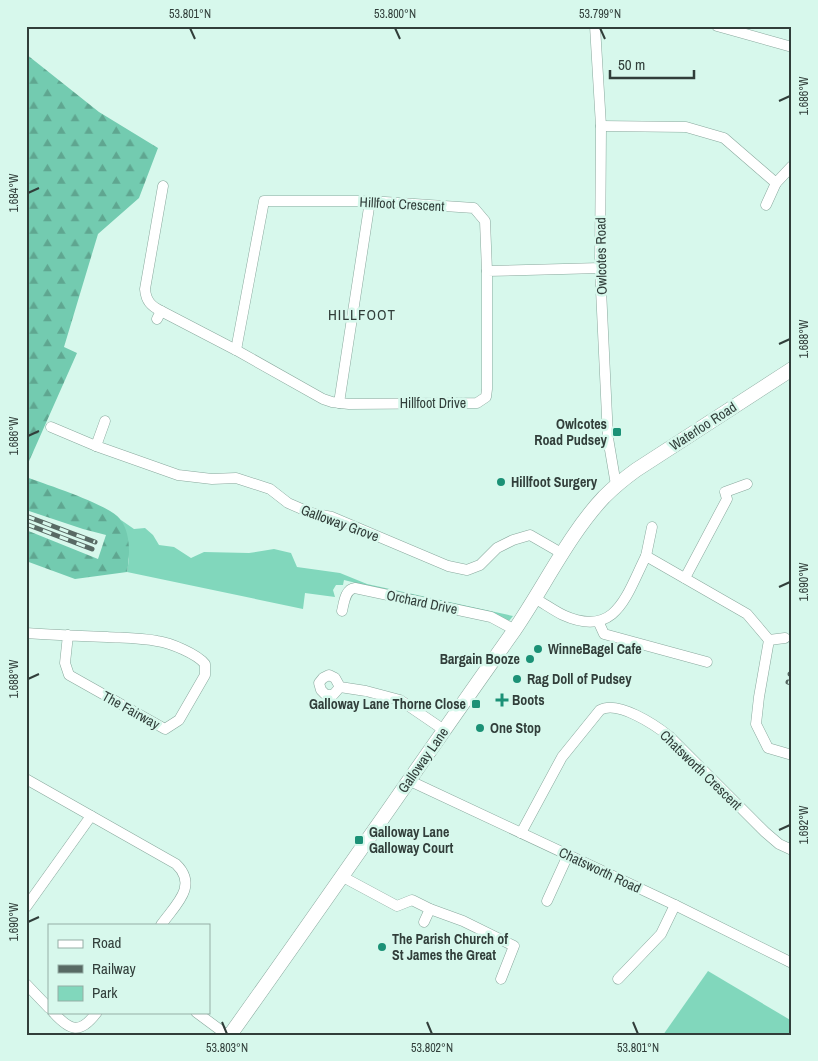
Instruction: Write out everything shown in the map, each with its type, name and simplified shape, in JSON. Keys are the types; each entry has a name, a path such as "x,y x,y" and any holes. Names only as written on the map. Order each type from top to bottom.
{"main road":[{"name":"Waterloo Road","path":"616,485 792,369"},
{"name":"Galloway Lane","path":"229,1035 343,876 408,780 536,599 590,514 616,485"}],"street":[{"name":"Owlcotes Road","path":"596,26 601,126 600,268 608,438 616,485"},
{"path":"717,26 792,46"},
{"path":"601,126 686,127 724,138 776,183"},
{"path":"766,205 776,183 792,166"},
{"name":"Hillfoot Drive","path":"163,186 145,289 149,303 159,315 236,350 323,399 339,403 471,403 482,401 486,397 487,390 486,271"},
{"name":"Hillfoot Crescent","path":"236,350 264,201 370,201 474,208 485,222 486,271"},
{"path":"339,403 370,201"},
{"path":"486,271 600,268"},
{"path":"96,446 105,421"},
{"name":"Galloway Grove","path":"51,427 96,446 178,475 212,479 236,478 270,489 288,503 311,513 332,517 448,566 467,570 480,565 497,548 530,534 563,554"},
{"path":"685,578 727,499 725,492 747,484"},
{"path":"536,599 562,614 584,622 599,623 613,614 626,597 646,556 652,527"},
{"path":"646,556 747,614 769,640"},
{"name":"Orchard Drive","path":"342,611 348,592 351,588 356,588 491,617 514,630"},
{"path":"599,623 604,634 707,662"},
{"name":"The Fairway","path":"26,633 68,635 159,641 201,660 205,664 205,675 179,720 165,729 69,675 65,662 68,635"},
{"path":"769,640 785,638"},
{"path":"769,640 756,724 768,748 792,755"},
{"path":"340,687 366,690 400,700 444,730"},
{"name":"Chatsworth Crescent","path":"521,833 562,757 600,710 606,707 619,709 654,724 669,736 765,832 779,844 792,850"},
{"path":"26,779 176,864 185,876 186,888 162,924"},
{"name":"Chatsworth Road","path":"408,780 674,905 792,963"},
{"path":"26,908 91,816"},
{"path":"547,901 568,855"},
{"path":"343,876 397,906 412,900 430,909 464,921 514,946 501,979"},
{"path":"618,979 661,934 674,905"},
{"path":"424,922 430,909"},
{"path":"26,984 48,1007"},
{"path":"55,1014 67,1026 78,1028 89,1023 96,1014"},
{"path":"199,1014 229,1035"}],"green space":[{"path":"26,54 99,112 158,148 139,198 98,234 64,347 77,353 26,468"},
{"path":"26,477 91,501 120,519 128,537 129,559 127,572 75,579 26,561 26,530 98,559 106,535 26,510"},
{"path":"121,520 134,529 145,528 153,535 159,545 174,547 191,558 204,552 249,553 274,549 291,553 297,567 340,573 367,584 513,616 509,621 344,580 343,585 336,585 333,590 335,597 305,593 303,609 127,572 129,559"},
{"path":"708,971 792,1021 792,1035 663,1035"}],"railway":[{"path":"26,516 95,542"},
{"path":"26,524 92,549"},
{"path":"788,682 792,683"}],"place":[{"name":"Owlcotes Road Pudsey","path":"617,432"},
{"name":"Hillfoot Surgery","path":"501,482"},
{"name":"WinneBagel Cafe","path":"538,649"},
{"name":"Bargain Booze","path":"530,659"},
{"name":"Rag Doll of Pudsey","path":"517,679"},
{"name":"Boots","path":"502,700"},
{"name":"Galloway Lane Thorne Close","path":"476,704"},
{"name":"One Stop","path":"480,728"},
{"name":"Galloway Lane Galloway Court","path":"359,840"},
{"name":"The Parish Church of St James the Great","path":"382,947"}],"district":[{"name":"HILLFOOT","path":"362,314"}]}
